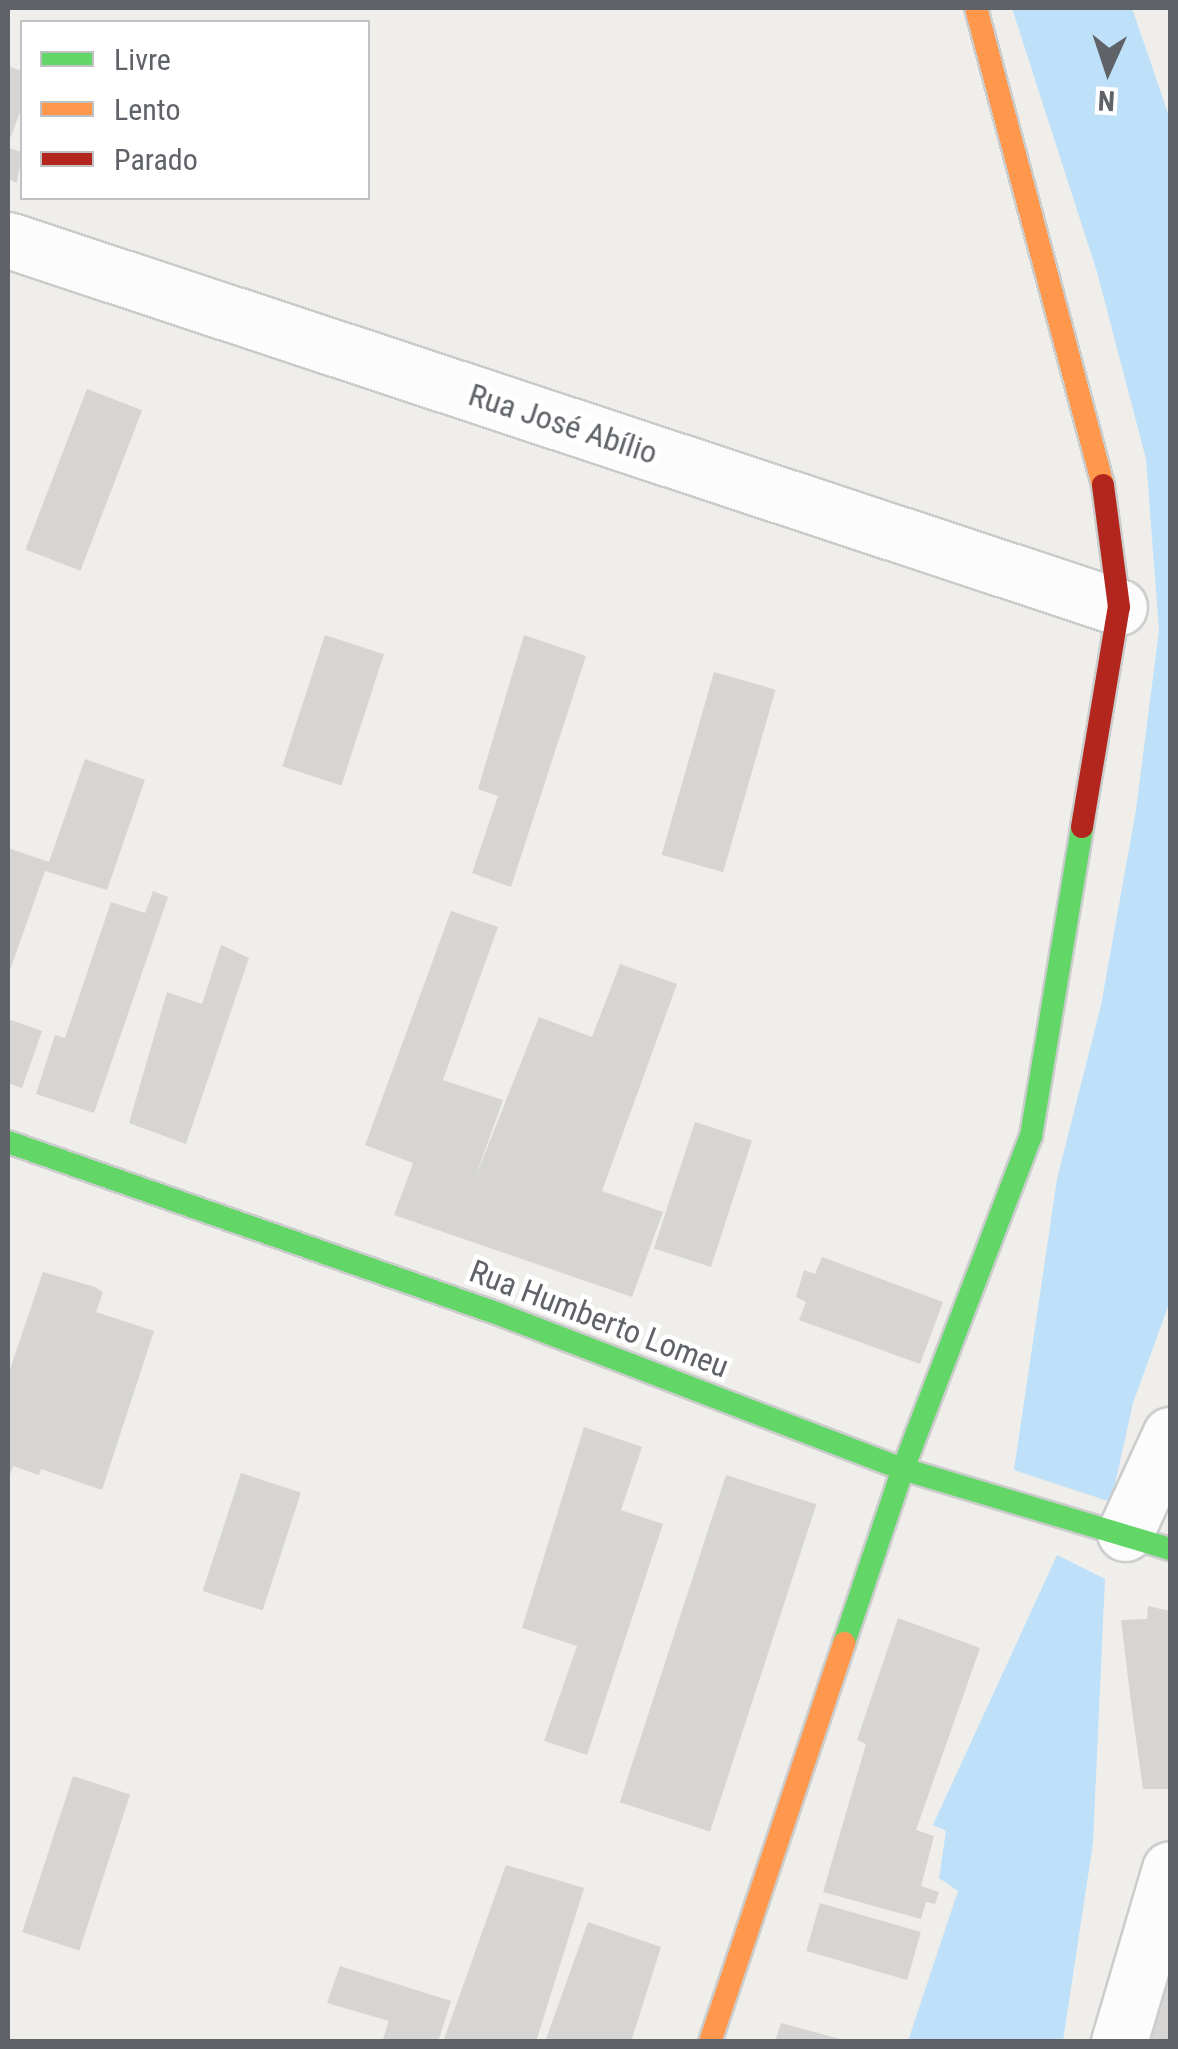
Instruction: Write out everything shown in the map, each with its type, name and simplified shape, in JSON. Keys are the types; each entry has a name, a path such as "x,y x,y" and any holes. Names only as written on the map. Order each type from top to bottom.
{"street":[{"path":"710,2042 903,1469 1031,1136 1120,607 1103,482 976,8"},
{"name":"Rua José Abílio","path":"8,240 1120,607"},
{"name":"Rua Humberto Lomeu","path":"8,1142 496,1313 903,1469 1148,1541"},
{"path":"1148,1541 1170,1434"},
{"path":"1119,2042 1170,1869"}],"water":[{"path":"1012,8 1132,8 1170,119 1170,1301 1133,1403 1111,1502 1014,1470 1057,1179 1101,1005 1136,810 1159,630 1146,459 1097,272"},
{"path":"1057,1555 1105,1579 1093,1843 1063,2041 908,2041 958,1891 939,1878 946,1831 933,1825"}],"building":[{"path":"8,66 20,70 20,112 8,144"},
{"path":"8,148 20,151 20,164 17,183 8,179"},
{"path":"87,389 142,410 80,571 25,550"},
{"path":"325,635 384,654 341,785 282,766"},
{"path":"524,635 586,656 511,887 472,873 498,796 478,789"},
{"path":"714,672 776,690 723,872 662,855"},
{"path":"85,759 145,780 107,890 45,871 8,976 8,848 49,862"},
{"path":"153,891 168,897 94,1113 36,1094 55,1035 65,1038 111,902 145,913"},
{"path":"451,911 498,927 443,1080 503,1100 474,1181 539,1017 592,1037 620,964 677,984 602,1191 663,1212 632,1297 394,1215 413,1163 365,1145"},
{"path":"221,945 249,958 186,1144 129,1123 167,992 202,1004"},
{"path":"8,1019 42,1031 22,1088 8,1083"},
{"path":"695,1122 752,1141 711,1267 654,1248"},
{"path":"822,1257 943,1302 920,1364 799,1320 806,1302 796,1297 804,1270 815,1274"},
{"path":"43,1272 95,1287 103,1292 96,1312 154,1331 102,1490 41,1469 39,1475 13,1466 8,1481 8,1375"},
{"path":"584,1427 642,1447 621,1510 663,1524 587,1755 544,1741 577,1646 522,1628"},
{"path":"241,1473 301,1492 263,1610 203,1591"},
{"path":"726,1475 816,1504 710,1832 620,1802"},
{"path":"1148,1606 1170,1611 1170,1789 1143,1789 1121,1620 1147,1619"},
{"path":"898,1618 980,1648 916,1830 934,1836 921,1886 939,1892 935,1904 926,1902 921,1919 823,1892 866,1744 857,1740"},
{"path":"73,1776 130,1795 79,1951 22,1932"},
{"path":"506,1865 584,1888 536,2042 443,2042"},
{"path":"820,1903 921,1932 907,1980 806,1951"},
{"path":"588,1922 661,1947 631,2042 545,2042"},
{"path":"1170,1942 1170,2042 1149,2042 1161,1979"},
{"path":"340,1966 451,2001 438,2042 382,2042 389,2021 327,2003"},
{"path":"781,2023 844,2040 844,2042 775,2042"}],"traffic: fast":[{"path":"844,1643 903,1469 1031,1136 1082,827"},
{"path":"8,1142 496,1313 903,1469 1170,1549"}],"traffic: slow":[{"path":"976,8 1103,485"},
{"path":"710,2042 844,1643"}],"traffic: jam":[{"path":"1082,827 1119,607 1103,485"}]}
